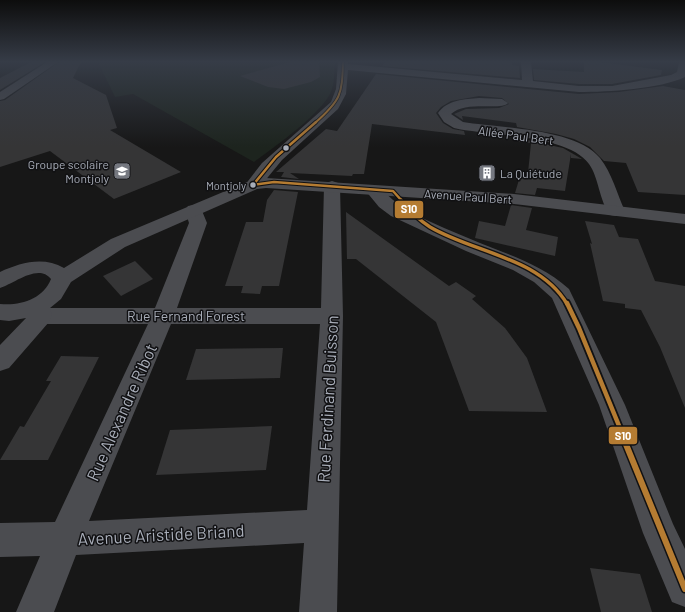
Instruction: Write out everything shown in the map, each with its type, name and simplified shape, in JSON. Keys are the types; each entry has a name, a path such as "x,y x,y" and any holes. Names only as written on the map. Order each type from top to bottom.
{"street":[{"path":"0,98 11,91"},
{"path":"253,185 258,175 314,127 334,106 339,99 341,91"},
{"name":"Allée Paul Bert","path":"502,103 458,104 449,108 444,113 448,119 459,125 541,137 563,142 581,150 595,161 616,211"},
{"name":"Avenue Paul Bert","path":"62,278 118,243 253,185 274,182 514,199 685,219"},
{"name":"Rue Ferdinand Buisson","path":"318,612 332,316 332,186"},
{"path":"373,190 384,204 402,215 467,244 528,268 552,284 561,294 612,405 660,533 685,589"},
{"path":"393,191 412,212 430,227"},
{"name":"Rue Alexandre Ribot","path":"35,612 65,539 163,315 198,223 194,210"},
{"name":"Avenue Paul Bert","path":"0,281 17,270 76,256 90,249 118,243"},
{"path":"0,361 39,310 60,287 62,278 59,273 52,269 17,270"},
{"path":"0,312 39,310"},
{"name":"Rue Fernand Forest","path":"39,310 163,315 332,316"},
{"name":"Avenue Aristide Briand","path":"0,540 65,539 322,526"}],"shaded area":[{"path":"112,91 331,91 320,108 310,118 254,162 133,94 115,97"}],"building":[{"path":"18,91 97,91 106,95 117,128 110,130 181,172 114,199 50,151 0,167 0,101 5,100"},
{"path":"365,91 544,91 579,94 630,91 685,91 685,195 638,192 626,163 604,161 590,147 574,139 517,127 516,123 462,116 463,120 454,114 466,109 499,108 509,104 502,98 479,96 451,101 441,107 436,113 443,123 453,129 464,131 465,135 372,124 364,174 353,174 352,176 290,173 299,179 281,177 284,172 276,172 326,129 337,131"},
{"path":"518,138 563,148 582,159 571,158 571,154 565,191 537,188 535,195 515,193 521,173 528,173 531,143 519,142"},
{"path":"274,190 298,192 279,286 262,286 260,294 241,293 243,286 225,286 246,222 263,222 267,200"},
{"path":"511,205 532,208 526,230 558,237 555,256 475,238 479,221 505,226"},
{"path":"346,212 449,286 456,282 476,296 472,299 505,328 527,358 547,412 469,411 436,322 356,259 347,259"},
{"path":"585,221 614,225 619,237 638,239 655,281 685,286 685,408 660,347 641,310 625,308 625,304 603,301 590,243 592,244"},
{"path":"135,261 153,279 121,296 103,276"},
{"path":"283,348 280,378 186,380 196,349"},
{"path":"61,356 99,357 48,460 0,460 20,426 24,427 51,381 46,381"},
{"path":"272,426 266,470 156,475 170,430"},
{"path":"590,568 640,574 652,612 601,612"}],"transit line":[{"name":"S10","path":"253,185 276,157 334,106 341,91"},
{"name":"S10","path":"253,185 274,182 393,191 415,215 430,227 461,242 510,260 540,276 554,287 566,302 575,319 614,412 660,531 685,589"}],"place":[{"name":"Groupe scolaire Montjoly","path":"122,171"},
{"name":"La Quiétude","path":"487,173"},
{"name":"Montjoly","path":"253,185"}]}
